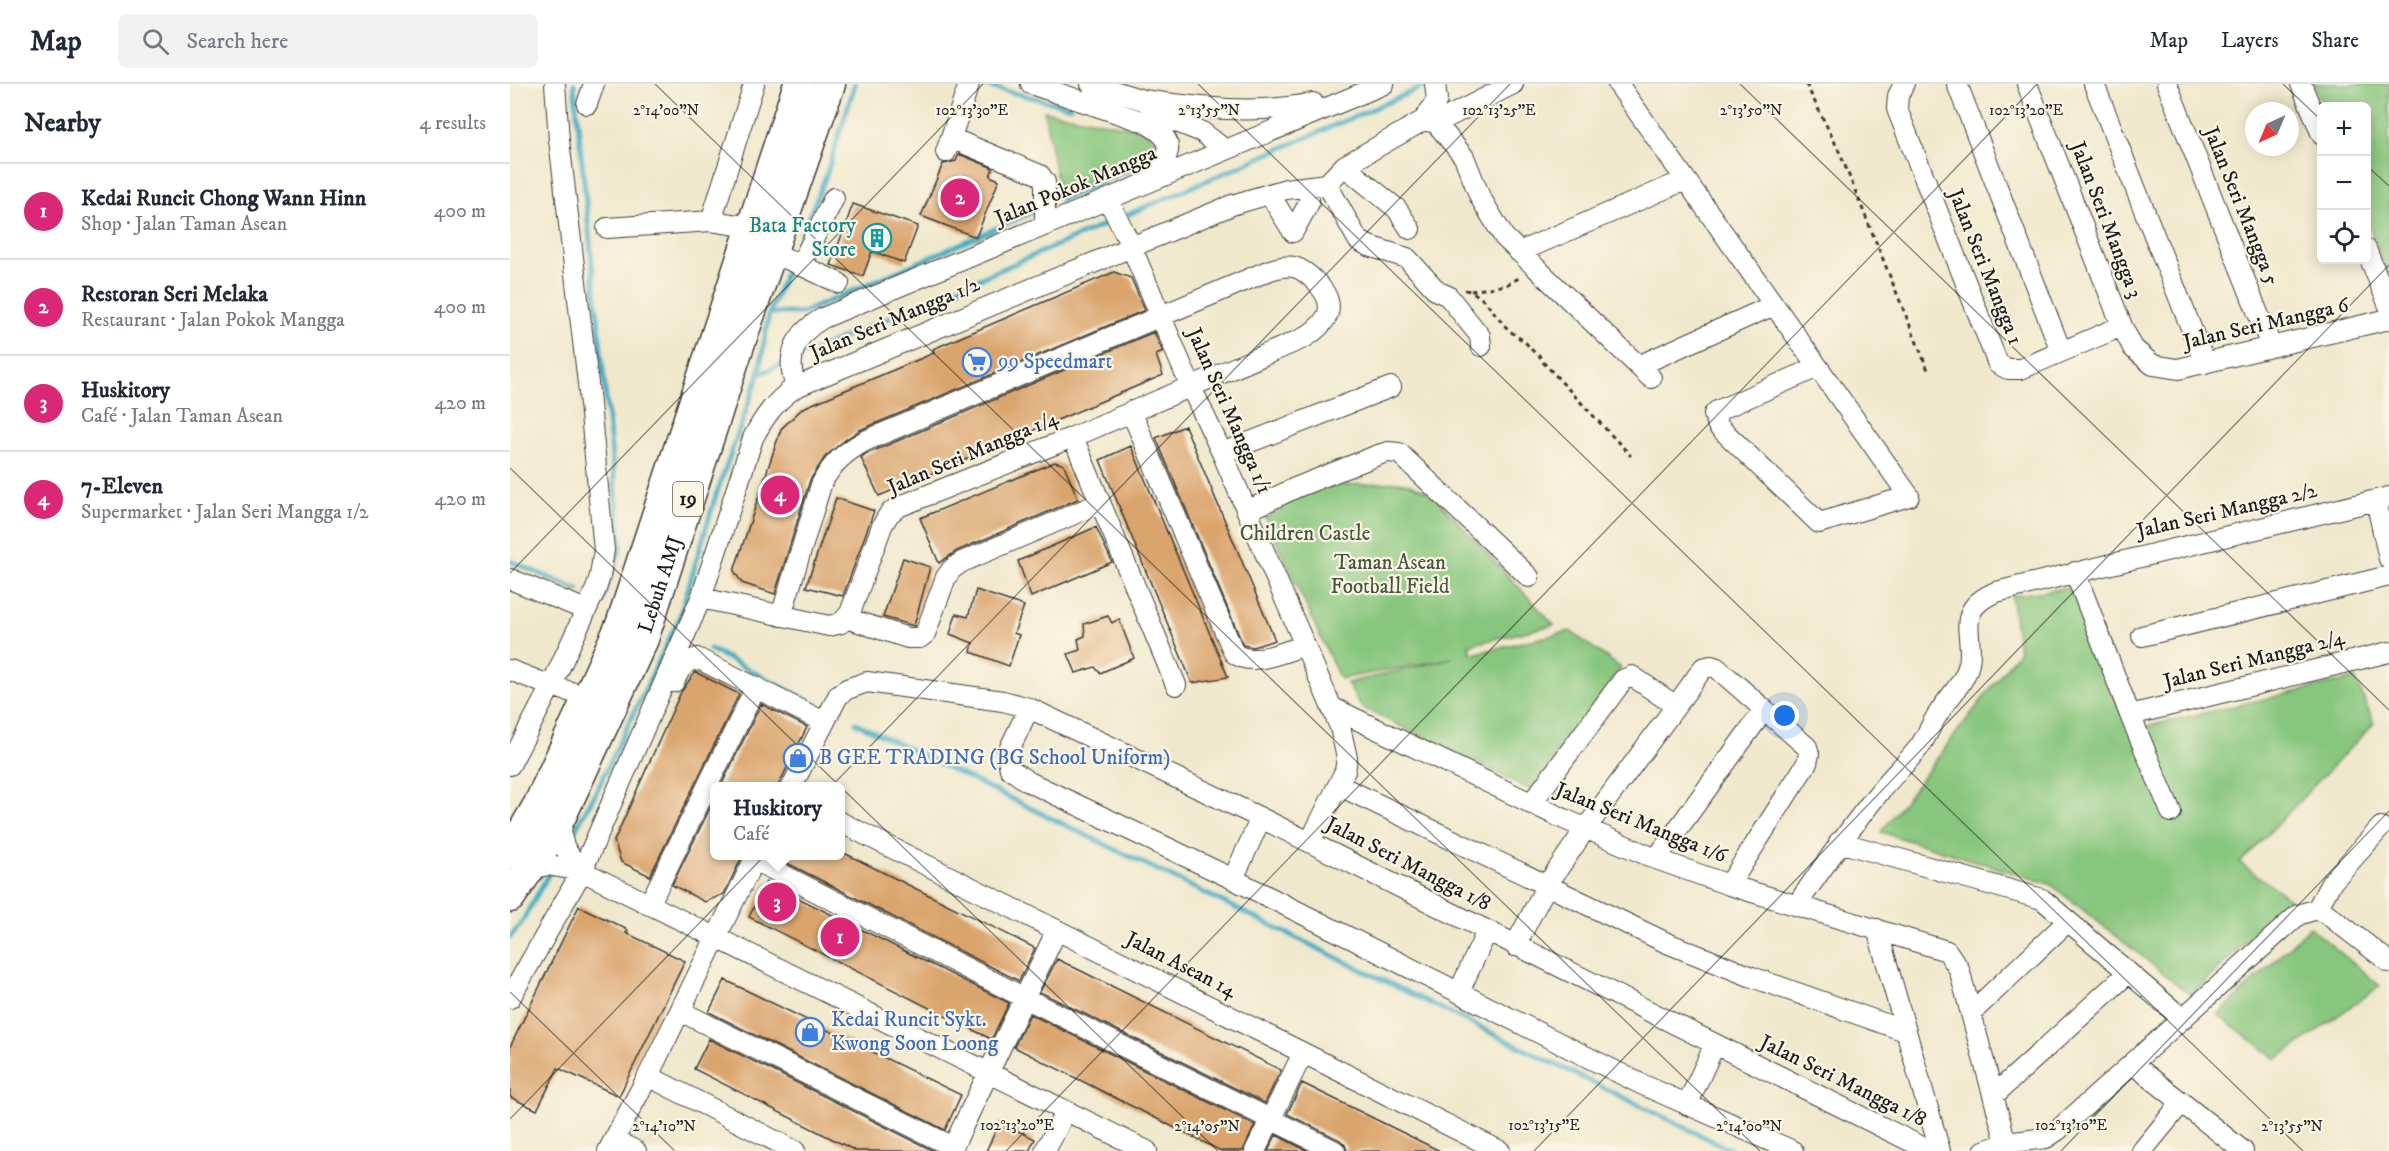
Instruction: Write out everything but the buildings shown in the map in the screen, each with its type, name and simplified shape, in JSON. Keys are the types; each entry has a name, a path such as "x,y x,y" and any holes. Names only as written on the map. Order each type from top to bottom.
{"highway":[{"name":"Lebuh AMJ","path":"510,897 538,804 621,625 799,84"},
{"name":"Lebuh AMJ","path":"520,861 568,801 643,639 734,359 830,84"}],"street":[{"path":"510,765 586,610 600,576 604,550 588,383 559,140 555,84"},
{"path":"587,104 594,84"},
{"path":"711,221 754,84"},
{"path":"969,84 948,145 1040,175 1045,182 1046,224"},
{"name":"Jalan Pokok Mangga","path":"1031,84 1138,120 1155,123 1164,117"},
{"name":"Jalan Pokok Mangga","path":"1091,84 1143,100 1158,108 1164,117 1202,132 1224,149"},
{"name":"Jalan Pokok Mangga","path":"796,387 791,367 795,343 808,327 823,318 1046,224 1110,205 1151,181 1384,84"},
{"path":"1269,195 1293,232 1318,185 1344,166 1430,122 1513,84"},
{"path":"1618,84 1685,180 1818,367 1909,496 1820,523 1718,426 1714,414 1718,411 1818,367"},
{"path":"1957,84 2061,351"},
{"name":"Jalan Seri Mangga 3","path":"2027,84 2122,327 2133,348 2154,365"},
{"path":"2094,84 2205,363"},
{"name":"Jalan Seri Mangga 5","path":"2168,84 2271,346"},
{"path":"2301,84 2317,123"},
{"path":"1430,122 1437,100 1436,87"},
{"name":"Jalan Seri Mangga 1","path":"1901,90 1897,109 1998,364 2008,369 2021,369 2122,327"},
{"path":"1143,100 1244,111 1290,108 1361,93"},
{"path":"1138,120 1157,129 1166,137 1169,145 1162,165 1151,181"},
{"path":"1430,122 1464,157 1480,197 1504,237 1645,372 1774,305"},
{"path":"1344,166 1397,209 1410,229"},
{"path":"1519,252 1685,180"},
{"path":"1318,185 1358,240 1369,246 1407,258 1437,291 1448,296 1480,336 1481,346"},
{"name":"Jalan Seri Mangga 1/2","path":"586,874 701,598 753,438 781,397 796,387 1127,238 1286,189 1318,185"},
{"path":"800,266 834,198"},
{"name":"Jalan Seri Mangga 1/1","path":"1110,205 1127,238 1222,453 1340,727 1347,758 1340,786 1310,842"},
{"path":"607,228 711,221 751,227"},
{"path":"772,252 839,283"},
{"path":"2371,259 2389,306"},
{"name":"Jalan Seri Mangga 1/4","path":"846,618 882,526 889,514 898,507 1073,437 1304,338 1317,329 1327,317 1329,302 1324,291 1308,275 1296,267 1283,266 1161,318"},
{"path":"781,616 821,485 827,472 850,450 916,419 1161,318"},
{"name":"Jalan Seri Mangga 6","path":"2154,365 2178,369 2389,320"},
{"path":"1222,453 1391,387"},
{"path":"1131,411 1234,653 1241,659 1250,661 1304,646"},
{"path":"1073,437 1176,685"},
{"path":"1247,511 1295,488 1378,455 1388,452 1399,453 1529,577"},
{"path":"2382,499 2389,559"},
{"name":"Jalan Seri Mangga 2/2","path":"1797,905 1839,842 1920,746 1937,716 1966,675 1970,660 1967,627 1969,614 1975,604 1996,592 2382,499"},
{"path":"701,598 829,626 841,623 846,618 908,638 920,638 925,634 946,577 952,569 1002,544 1100,503"},
{"path":"2075,572 2130,715 2171,812"},
{"path":"2142,636 2389,576"},
{"path":"510,579 586,610"},
{"name":"Jalan Seri Mangga 2/4","path":"2130,715 2389,652"},
{"path":"510,998 586,874 680,668 687,662 697,658 824,722 794,782"},
{"path":"1515,946 1547,885 1586,828 1703,668 1711,666 1717,668 1806,747 1809,754 1807,763 1730,885"},
{"path":"510,670 588,698"},
{"path":"1531,804 1623,680 1632,676 1676,706"},
{"name":"Jalan Seri Mangga 1/8","path":"824,722 838,696 847,689 867,682 1003,701 1029,708 1262,818 1930,1151"},
{"path":"649,905 756,687"},
{"name":"Jalan Seri Mangga 1/6","path":"1331,707 1531,804 1656,859 1730,885 1947,951 1959,969 1972,1012"},
{"path":"1029,708 1007,754 1010,769 1017,775 1233,879 1641,1084 1793,1151"},
{"path":"1656,859 1764,711"},
{"path":"1340,786 1667,943 1711,962 1905,1031"},
{"path":"568,801 561,827 561,838 565,849 586,874"},
{"path":"1233,879 1262,818"},
{"name":"Jalan Asean 14","path":"845,824 1500,1151"},
{"path":"2317,909 2331,883 2381,827"},
{"path":"1839,842 2031,894 2042,899 2183,1019"},
{"path":"636,1151 611,1145 648,1076 754,860"},
{"path":"759,860 1025,998 1335,1151"},
{"path":"520,861 586,874 990,1072 1066,1111 1113,1144 1148,1151"},
{"path":"1984,1151 2006,1143 2050,1144 2133,1064 2298,915 2317,909 2327,914 2389,962"},
{"path":"2006,1143 1972,1012 2067,922"},
{"path":"1877,929 1940,1151"},
{"path":"680,1011 952,1149 1057,930"},
{"path":"1459,992 1487,931"},
{"path":"1994,1095 2128,973"},
{"path":"1687,1105 1715,1044"},
{"path":"1255,1151 1303,1053"},
{"path":"2133,1064 2182,1102 2236,1149"},
{"path":"648,1076 795,1151"},
{"path":"2142,1151 2182,1102"},
{"path":"1045,1151 1066,1111"}],"path":[{"path":"1806,84 1839,151 1928,370"},
{"path":"1437,291 1456,285 1461,289 1472,291 1506,285 1517,278 1542,273"},
{"path":"1472,291 1503,321 1505,326 1539,355 1542,361 1631,456"}],"green space":[{"path":"2314,84 2389,84 2389,279 2371,231 2371,102 2321,102"},
{"path":"1044,111 1144,130 1158,144 1157,151 1151,156 1060,197"},
{"path":"1398,482 1410,484 1431,493 1554,625 1469,645 1472,654 1570,631 1621,668 1531,790 1361,707 1347,683 1453,658 1340,679 1265,517 1270,516 1295,488"},
{"path":"2079,586 2144,727 2355,678 2374,723 2240,863 2290,899 2191,995 2050,884 1881,832 2019,651 2011,596"},
{"path":"2310,927 2380,986 2277,1059 2218,1015"}],"waterway":[{"path":"574,84 621,546 602,601"},
{"path":"794,253 826,176 855,84"},
{"path":"796,358 1430,84"},
{"path":"982,85 1071,107"},
{"path":"1061,200 1159,155"},
{"path":"769,313 802,313 1040,209"},
{"path":"573,833 594,796 679,619 715,498 759,374 769,313 788,268"},
{"path":"759,374 788,362"},
{"path":"510,561 578,590"},
{"path":"710,649 816,705"},
{"path":"856,723 1733,1151"},
{"path":"510,937 520,925 550,872"}],"place":[{"name":"Restoran Seri Melaka","path":"960,198"},
{"name":"Bata Factory Store","path":"877,238"},
{"name":"99 Speedmart","path":"977,362"},
{"name":"7-Eleven","path":"780,495"},
{"name":"B GEE TRADING (BG School Uniform)","path":"798,758"},
{"name":"Huskitory","path":"777,902"},
{"name":"Kedai Runcit Chong Wann Hinn","path":"840,937"},
{"name":"Kedai Runcit Sykt. Kwong Soon Loong","path":"810,1032"}],"park label":[{"name":"Children Castle","path":"1305,534"},
{"name":"Taman Asean Football Field","path":"1390,575"}]}
